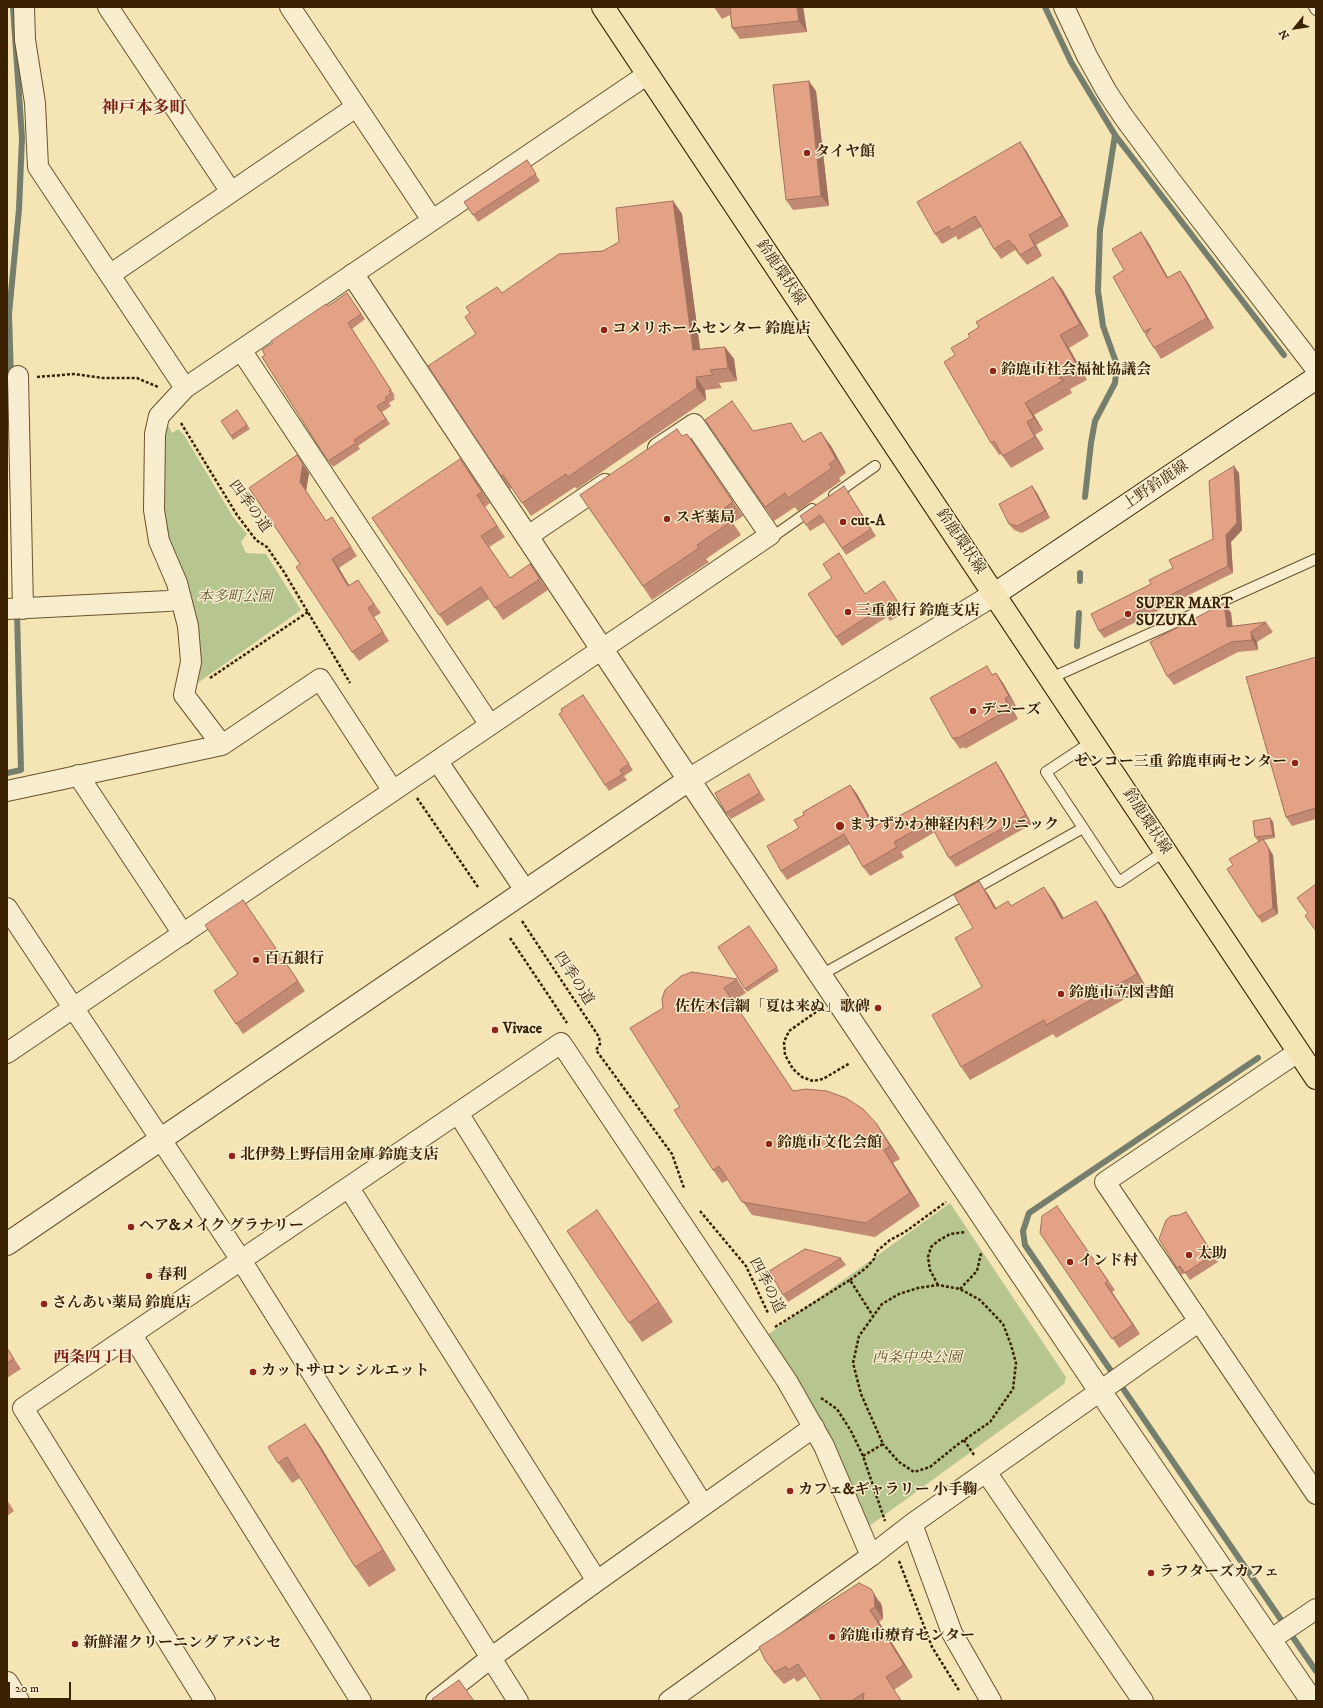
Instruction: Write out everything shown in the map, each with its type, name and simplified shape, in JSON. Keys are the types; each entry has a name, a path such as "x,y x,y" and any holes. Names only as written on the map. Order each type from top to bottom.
{"main road":[{"name":"鈴鹿環状線","path":"604,7 1316,1078"}],"street":[{"path":"24,7 26,40 35,103 38,167 111,274 185,388"},
{"path":"108,7 231,192"},
{"path":"290,7 432,220"},
{"path":"1064,7 1090,62 1123,116 1171,181 1316,369"},
{"path":"222,745 184,695 191,662 188,626 177,583 159,541 154,510 155,434 159,416 185,388 648,74"},
{"path":"111,274 356,107"},
{"path":"352,275 821,974 1273,1638 1312,1701"},
{"path":"241,350 490,725"},
{"path":"18,376 17,609 168,601 181,599"},
{"name":"上野鈴鹿線","path":"7,1244 690,779 995,594 1316,378"},
{"path":"7,1053 438,762 770,535 694,424 643,458"},
{"path":"528,536 618,475"},
{"path":"7,791 222,745 320,679 400,787"},
{"path":"438,762 526,890"},
{"path":"78,775 183,934"},
{"path":"7,908 241,1260 492,1657 518,1701"},
{"path":"204,1701 23,1408 561,1043 786,1381 814,1427 871,1556"},
{"path":"1298,1052 1105,1182 1198,1322 1316,1494"},
{"path":"458,1113 703,1505"},
{"path":"349,1188 597,1581"},
{"path":"669,1701 871,1556 912,1524 981,1464 1103,1389 1198,1322"},
{"path":"132,1335 361,1701"},
{"path":"436,1701 492,1657 814,1427"},
{"path":"981,1464 1143,1701"},
{"path":"912,1524 952,1633 991,1701"},
{"path":"1273,1638 1316,1609"},
{"path":"7,1683 18,1701"}],"lane":[{"path":"770,535 778,533 875,466"},
{"path":"1051,678 1316,559"},
{"path":"1093,741 1046,772 1119,882 1165,851"},
{"path":"821,974 1084,828"}],"path":[{"name":"四季の道","path":"18,376 42,378 74,374 103,378 137,378 159,387 237,515 256,540 267,547 284,572 350,684"},
{"path":"184,695 308,612"},
{"path":"400,787 478,887"},
{"name":"四季の道","path":"522,920 599,1037 600,1044 596,1050"},
{"name":"四季の道","path":"510,938 570,1028"},
{"path":"816,1012 789,1031 784,1042 785,1055 793,1069 802,1077 813,1081 823,1079 850,1063"},
{"path":"589,1049 596,1050 672,1154 685,1191"},
{"path":"775,1328 850,1280 866,1268 874,1259 876,1252 890,1240 905,1232 952,1198"},
{"name":"四季の道","path":"697,1208 746,1266 769,1314"},
{"path":"938,1285 930,1270 928,1257 931,1247 950,1234 969,1232"},
{"path":"960,1289 977,1271 982,1247"},
{"path":"850,1280 873,1316"},
{"path":"938,1285 960,1289 980,1300 1003,1324 1016,1363 1013,1389 990,1422 930,1467 914,1472 899,1462 883,1444 861,1394 853,1363 859,1336 882,1304 899,1294 918,1288 938,1285"},
{"name":"四季の道","path":"771,1321 777,1332"},
{"path":"820,1397 837,1409 863,1456 885,1522"},
{"path":"964,1440 981,1464"},
{"path":"863,1456 883,1444"}],"green space":[{"name":"本多町公園","path":"167,423 172,433 178,429 184,435 233,517 247,534 241,542 246,553 266,554 301,610 192,687 160,511 161,446"},
{"name":"西条中央公園","path":"950,1203 1066,1377 1064,1384 868,1527 766,1336"}],"building":[{"path":"730,7 797,7 799,21 732,28"},
{"path":"809,81 821,196 786,200 773,85"},
{"path":"1020,142 1062,216 1029,235 1035,246 1020,255 1009,240 994,249 975,216 951,230 949,226 935,234 917,202"},
{"path":"527,160 536,174 473,215 464,202"},
{"name":"コメリホームセンター 鈴鹿店","path":"673,201 693,350 725,347 728,368 710,370 713,375 696,377 697,388 568,477 566,474 522,503 503,475 501,476 428,366 476,334 465,317 470,313 466,307 497,287 502,293 559,254 603,251 619,242 616,208"},
{"path":"1141,232 1167,278 1180,271 1207,318 1154,348 1146,335 1151,328 1144,332 1113,277 1124,270 1112,249"},
{"name":"鈴鹿市社会福祉協議会","path":"1053,277 1080,324 1060,335 1078,367 1059,378 1064,380 1025,403 1034,418 1027,422 1035,437 1003,456 994,441 991,443 944,362 955,355 951,348 970,337 968,334 979,327 976,322"},
{"path":"347,293 361,314 348,323 391,390 389,391 391,393 385,398 387,400 377,406 386,419 354,440 356,443 328,461 262,357 265,355 262,350 273,343 271,341 326,304 328,306"},
{"path":"732,401 753,431 791,423 803,442 821,432 836,459 829,464 832,468 788,498 785,493 765,507 705,420"},
{"path":"237,410 247,425 231,436 221,421"},
{"name":"スギ薬局","path":"677,429 682,436 687,434 733,502 723,509 732,521 697,545 699,548 643,586 580,495"},
{"path":"297,455 303,464 300,482 326,521 332,517 351,547 332,559 348,586 358,580 374,604 368,608 383,632 352,652 296,567 300,564 249,488"},
{"path":"460,459 482,492 477,495 497,526 481,536 510,578 530,564 540,579 495,608 481,587 439,615 372,518"},
{"path":"1234,466 1237,523 1226,535 1228,566 1099,631 1091,614 1151,584 1149,580 1173,568 1169,560 1213,539 1209,481"},
{"path":"844,486 871,529 842,548 820,515 806,525 800,516"},
{"path":"1032,486 1045,511 1017,526 1009,524 999,504"},
{"name":"三重銀行 鈴鹿支店","path":"839,553 865,594 884,581 898,602 883,612 881,608 836,637 808,594 832,578 823,564"},
{"path":"1224,603 1227,627 1266,622 1251,632 1252,640 1231,642 1167,676 1150,642"},
{"name":"センコー三重 鈴鹿車両センター","path":"1316,657 1316,808 1286,817 1246,677"},
{"path":"987,666 992,675 996,673 1009,696 1005,698 1010,709 958,738 953,739 930,698"},
{"path":"583,695 629,764 620,770 623,774 605,785 559,714 562,712 561,709"},
{"path":"996,762 1026,815 949,858 929,822 894,842 897,847 863,867 844,834 781,871 767,846 799,828 794,820 804,815 803,812 850,785 874,827 883,822 884,824"},
{"path":"749,774 760,793 726,813 715,793"},
{"path":"1270,818 1273,835 1255,837 1253,821"},
{"path":"1263,839 1269,849 1273,908 1258,917 1227,869 1233,865 1229,859"},
{"name":"鈴鹿市立図書館","path":"979,881 995,909 1008,901 1011,906 1044,887 1062,919 1096,901 1137,974 1046,1025 1044,1020 961,1067 932,1015 982,987 955,938 973,928 954,895"},
{"path":"1316,884 1316,931 1305,916 1308,913 1297,898"},
{"name":"百五銀行","path":"243,900 298,981 236,1024 214,991 238,974 205,925"},
{"path":"749,926 777,967 745,989 718,947"},
{"path":"692,972 737,979 724,988 793,1091 806,1089 827,1091 846,1098 863,1109 876,1123 890,1146 884,1150 910,1193 866,1223 742,1202 719,1166 713,1170 674,1110 680,1107 630,1028 663,1008 662,999 665,990 681,976"},
{"path":"1057,1206 1108,1281 1105,1283 1133,1325 1112,1339 1040,1233 1042,1216"},
{"path":"597,1210 659,1302 629,1323 567,1231"},
{"path":"1186,1212 1213,1255 1185,1273 1180,1266 1177,1268 1159,1239 1166,1220 1171,1216"},
{"path":"805,1249 841,1258 783,1295 769,1271"},
{"path":"7,1348 14,1359 7,1363"},
{"path":"305,1424 383,1550 355,1567 287,1457 278,1463 268,1447"},
{"path":"859,1583 871,1589 874,1594 875,1607 870,1610 904,1665 886,1677 901,1701 863,1701 864,1693 851,1701 822,1701 798,1664 788,1670 786,1666 775,1672 765,1660 759,1647"},
{"path":"459,1680 474,1701 434,1701 432,1699"}],"waterway":[{"path":"11,378 9,314 19,209 22,138 13,7"},
{"path":"1045,7 1071,62 1115,135 1284,355"},
{"path":"1085,497 1095,421 1115,383 1117,365 1103,326 1098,291 1100,230 1115,135"},
{"path":"1080,573 1080,581"},
{"path":"7,773 21,770 17,612"},
{"path":"1077,646 1079,613"},
{"path":"1258,1058 1029,1213 1023,1231 1025,1245 1316,1671"}],"place":[{"name":"タイヤ館","path":"807,153"},
{"name":"コメリホームセンター 鈴鹿店","path":"604,330"},
{"name":"鈴鹿市社会福祉協議会","path":"993,371"},
{"name":"スギ薬局","path":"667,519"},
{"name":"cut-A","path":"843,522"},
{"name":"三重銀行 鈴鹿支店","path":"848,612"},
{"name":"SUPER MART SUZUKA","path":"1128,614"},
{"name":"デニーズ","path":"973,711"},
{"name":"センコー三重 鈴鹿車両センター","path":"1295,763"},
{"name":"ますずかわ神経内科クリニック","path":"840,826"},
{"name":"百五銀行","path":"256,960"},
{"name":"鈴鹿市立図書館","path":"1061,994"},
{"name":"佐佐木信綱「夏は来ぬ」歌碑","path":"878,1008"},
{"name":"Vivace","path":"495,1030"},
{"name":"鈴鹿市文化会館","path":"769,1144"},
{"name":"北伊勢上野信用金庫 鈴鹿支店","path":"232,1156"},
{"name":"ヘア&メイク グラナリー","path":"131,1227"},
{"name":"太助","path":"1189,1255"},
{"name":"インド村","path":"1070,1262"},
{"name":"春利","path":"149,1276"},
{"name":"さんあい薬局 鈴鹿店","path":"44,1304"},
{"name":"カットサロン シルエット","path":"253,1372"},
{"name":"カフェ&ギャラリー 小手鞠","path":"790,1491"},
{"name":"ラフターズカフェ","path":"1151,1573"},
{"name":"鈴鹿市療育センター","path":"832,1637"},
{"name":"新鮮濯クリーニング アバンセ","path":"75,1644"}],"district":[{"name":"神戸本多町","path":"144,109"},
{"name":"西条四丁目","path":"93,1359"}]}
